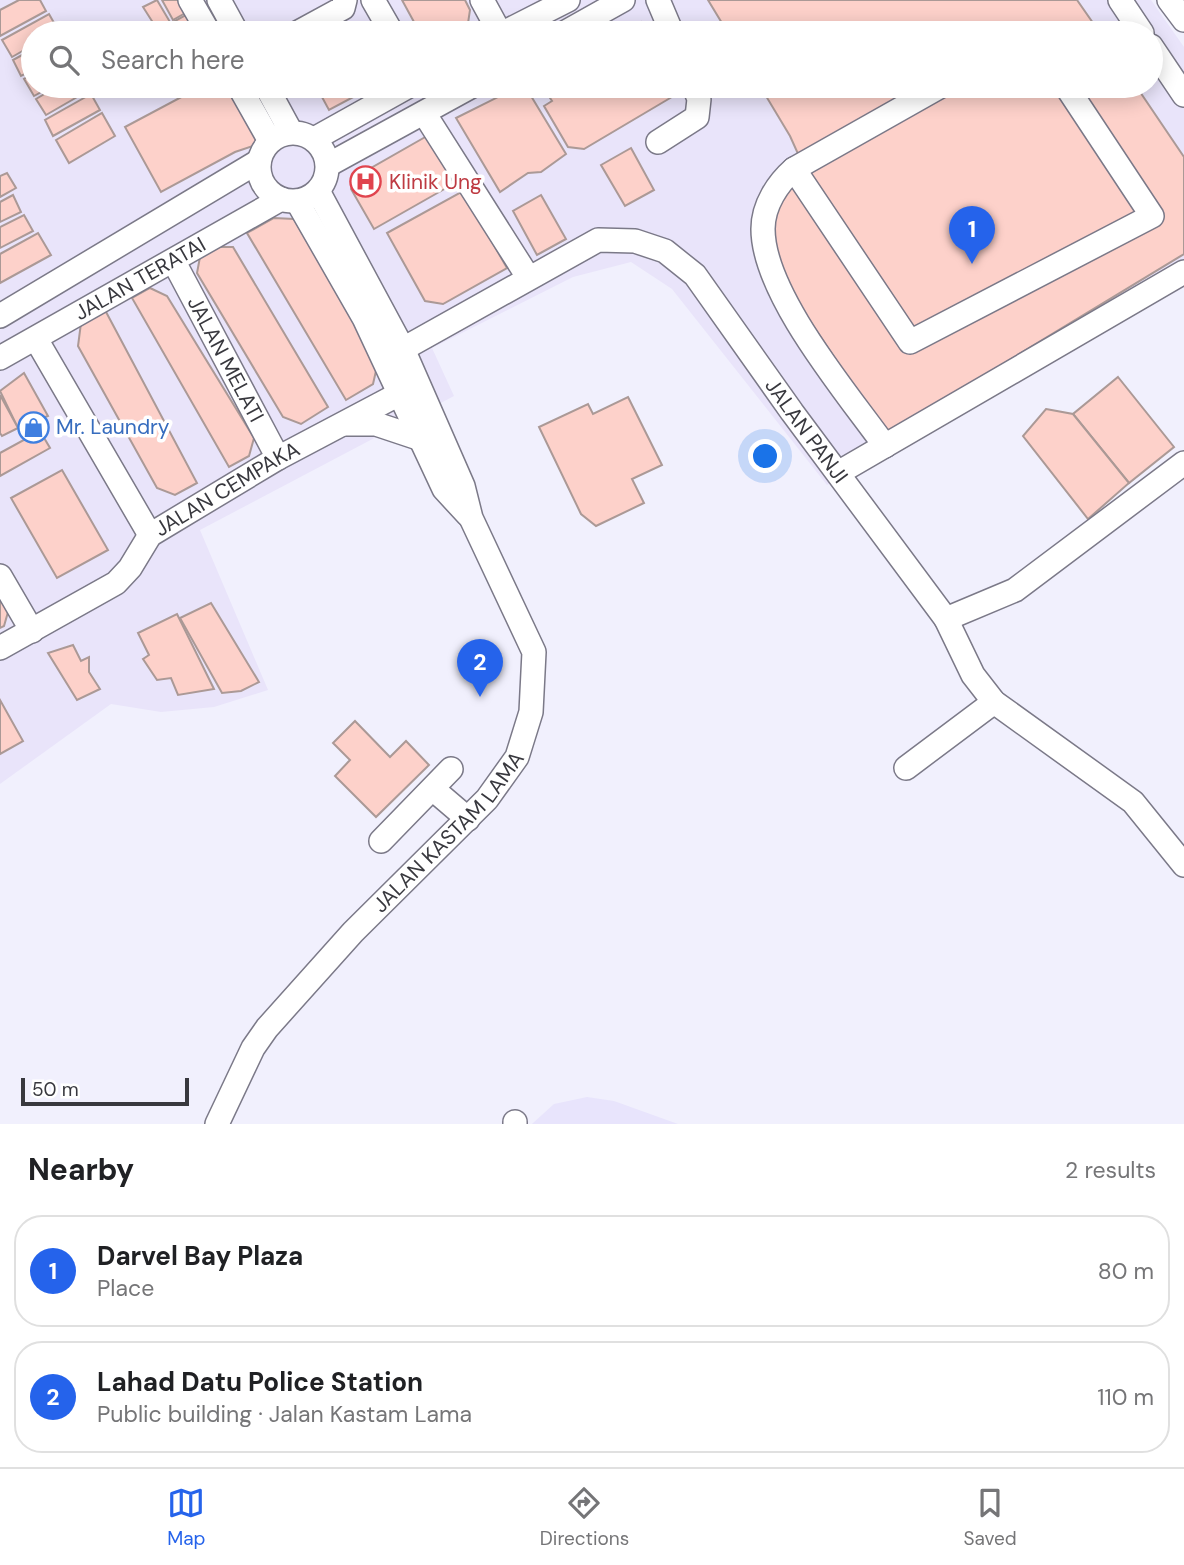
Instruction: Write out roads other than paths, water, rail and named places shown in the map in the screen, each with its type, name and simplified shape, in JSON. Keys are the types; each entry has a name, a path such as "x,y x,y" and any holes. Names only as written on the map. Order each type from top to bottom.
{"street":[{"path":"190,0 202,21"},
{"path":"219,0 230,21"},
{"path":"319,21 343,8 345,0"},
{"path":"373,0 385,21"},
{"path":"482,0 494,21"},
{"path":"525,21 568,0"},
{"path":"585,21 623,0"},
{"path":"658,0 667,21"},
{"path":"1120,0 1134,21"},
{"path":"1169,0 1184,20"},
{"path":"1163,64 1184,95"},
{"path":"249,98 281,137 314,139 387,98"},
{"path":"270,98 281,137"},
{"path":"328,164 451,98"},
{"path":"658,142 697,117 699,98"},
{"path":"885,446 814,346 771,274 763,227 776,184 794,169 921,98"},
{"path":"794,169 910,342 1152,216 1074,98"},
{"path":"424,113 528,277"},
{"path":"281,137 259,162 263,184 289,200 318,191 327,174 328,164 321,147 314,139"},
{"name":"JALAN TERATAI","path":"0,316 259,162"},
{"name":"JALAN KASTAM LAMA","path":"222,1119 253,1048 267,1028 352,932 487,799 517,757 531,712 534,652 471,518 463,486 403,349 318,191"},
{"name":"JALAN TERATAI","path":"0,358 289,200"},
{"name":"JALAN KASTAM LAMA","path":"289,200 364,318 444,489 471,518"},
{"name":"JALAN PANJI","path":"403,349 598,240 635,241 665,251 695,275 946,619 973,675 994,702 1133,802 1184,865"},
{"name":"JALAN MELATI","path":"174,262 278,458"},
{"path":"838,473 1184,272"},
{"path":"36,339 150,536"},
{"name":"JALAN CEMPAKA","path":"0,648 116,583 130,568 150,536 278,458 401,393"},
{"path":"344,424 376,424 421,439"},
{"path":"946,619 1014,590 1184,463"},
{"path":"0,576 32,631"},
{"path":"906,768 994,702"},
{"path":"381,841 434,790 451,769"},
{"path":"434,790 468,819"}],"place":[{"name":"Klinik Ung","path":"366,182"},
{"name":"Darvel Bay Plaza","path":"972,264"},
{"name":"Mr. Laundry","path":"33,427"},
{"name":"Lahad Datu Police Station","path":"480,697"}]}
